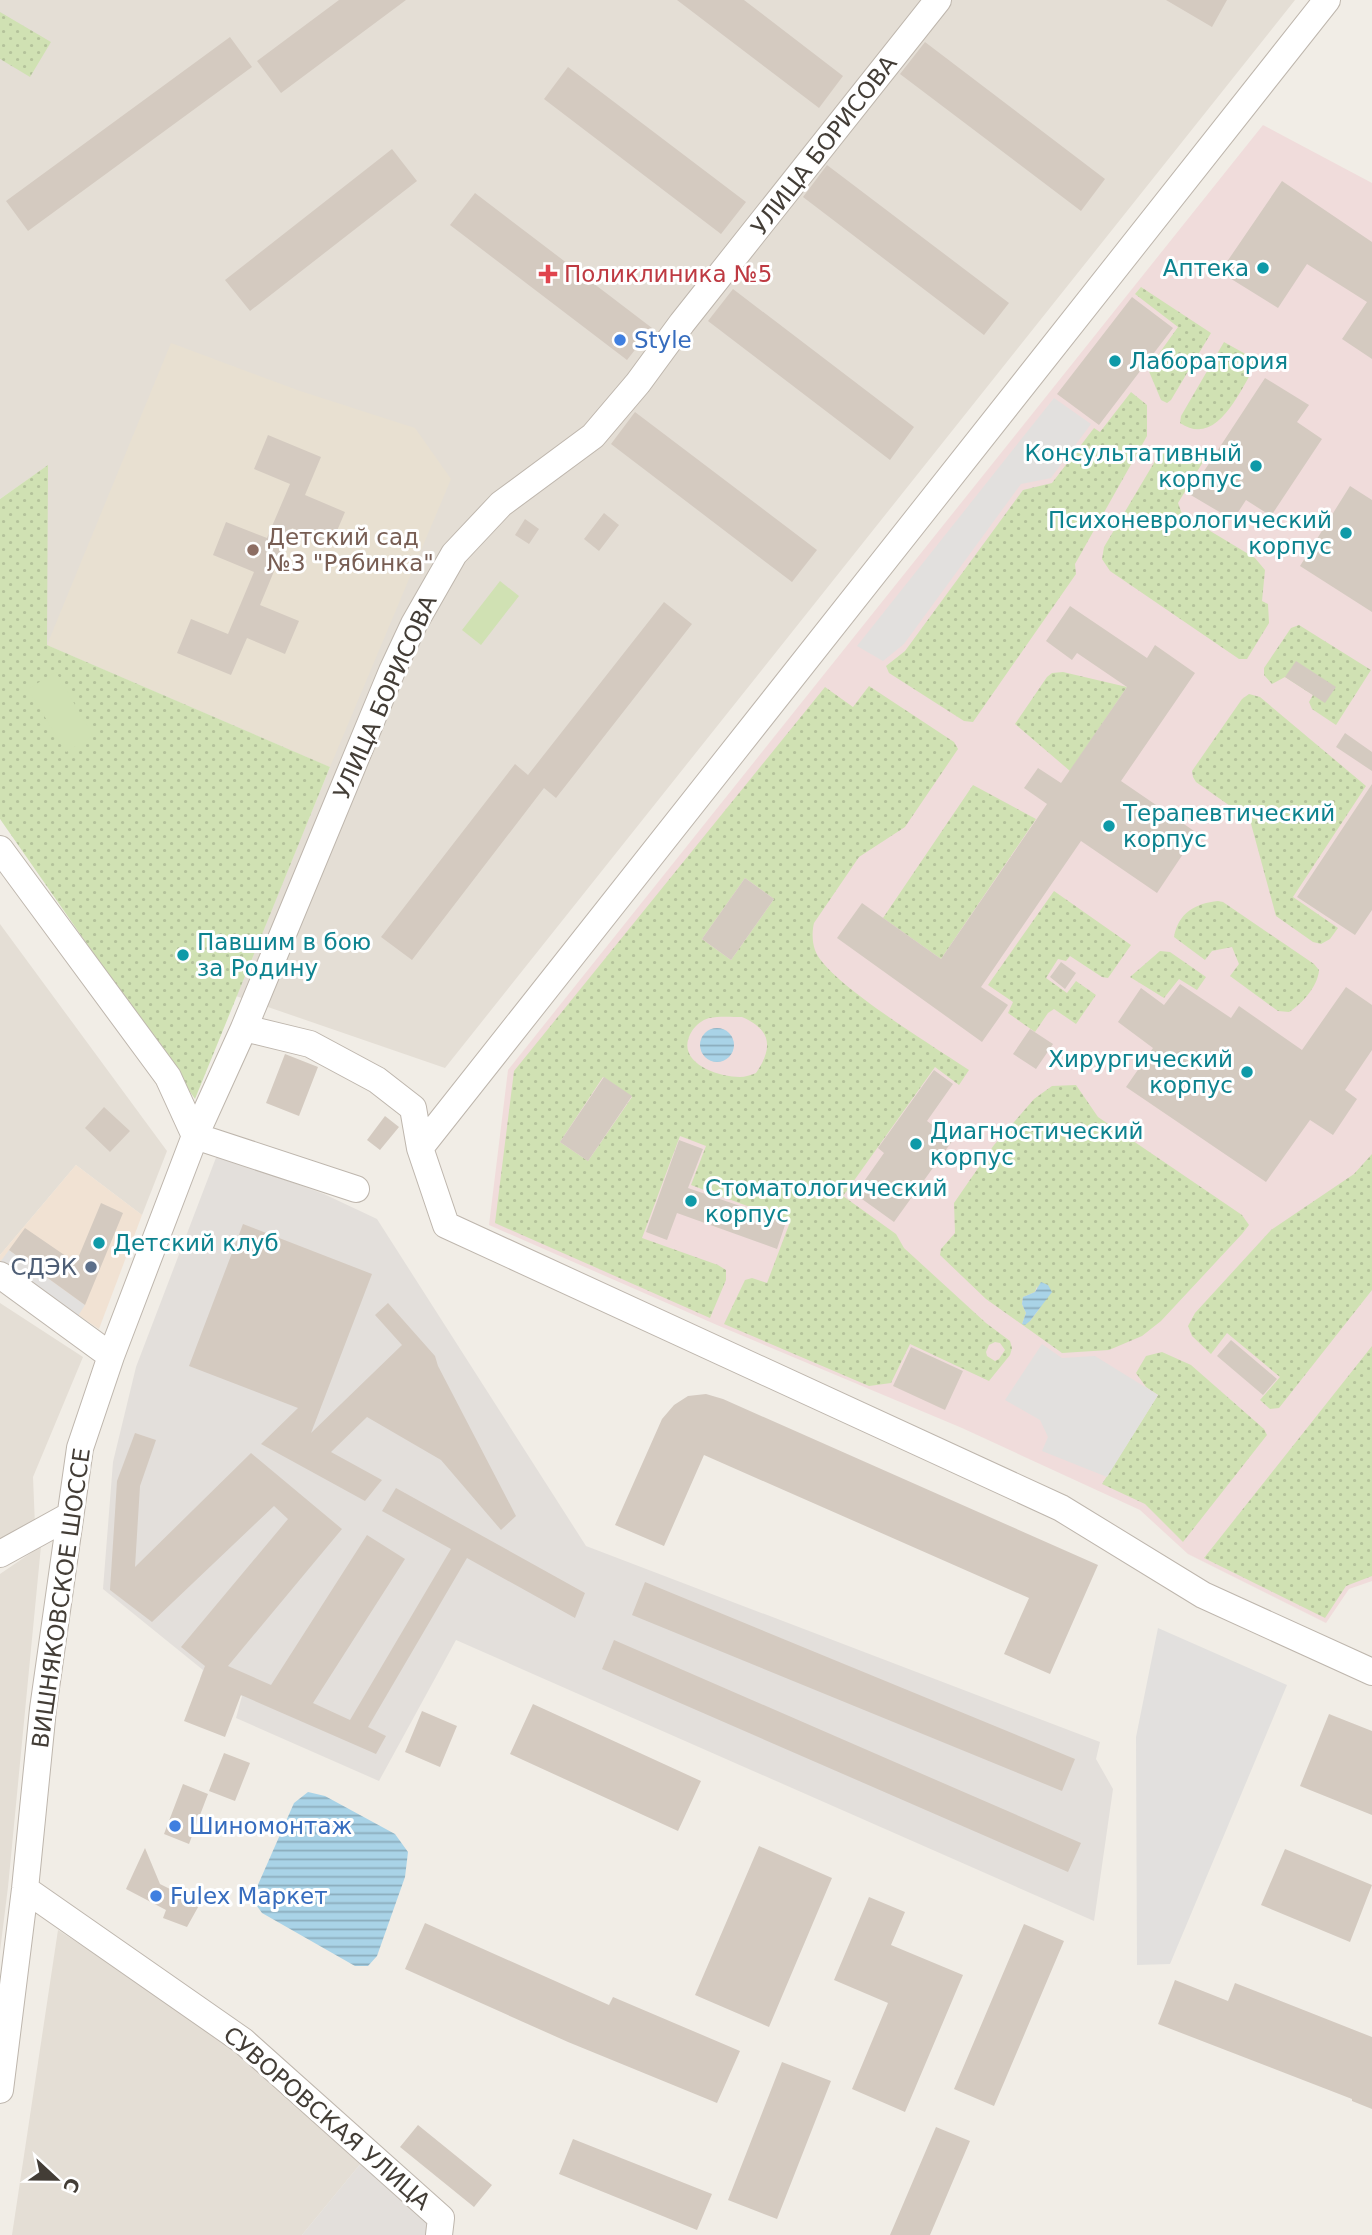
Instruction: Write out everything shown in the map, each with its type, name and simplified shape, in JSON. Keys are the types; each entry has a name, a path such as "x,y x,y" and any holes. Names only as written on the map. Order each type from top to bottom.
{"street":[{"name":"УЛИЦА БОРИСОВА","path":"195,1136 244,1028 392,671 414,624 454,554 501,504 593,436 638,383 682,323 938,0"},
{"path":"420,1148 1327,0"},
{"path":"0,849 168,1077 195,1136 356,1189"},
{"path":"244,1028 310,1044 377,1080 413,1108 420,1148 446,1225 1061,1508 1203,1595 1372,1672"},
{"name":"ВИШНЯКОВСКОЕ ШОССЕ","path":"0,2090 25,1889 43,1709 80,1448 111,1356 195,1136"},
{"path":"0,1275 111,1356"},
{"path":"0,1554 69,1516"},
{"name":"СУВОРОВСКАЯ УЛИЦА","path":"25,1889 243,2041 441,2218 439,2235"}],"shaded area":[{"path":"0,0 1295,0 445,1068 236,996 330,767 47,645 47,466 0,499"},
{"path":"1263,125 1372,183 1372,1581 1349,1589 1326,1623 1188,1554 1140,1510 962,1428 489,1225 508,1070"},
{"name":"Детский сад №3 \"Рябинка\"","path":"171,343 300,391 415,428 451,479 330,767 47,645"},
{"path":"1054,398 1091,424 1051,478 1021,484 904,644 883,661 857,646"},
{"path":"0,924 167,1151 142,1215 76,1165 0,1255"},
{"path":"217,1155 324,1194 377,1219 586,1546 1100,1742 1096,1759 1113,1789 1094,1921 456,1640 379,1781 236,1718 242,1696 200,1679 203,1670 103,1589 113,1462 136,1367"},
{"path":"76,1165 142,1215 99,1329 0,1262 0,1255"},
{"path":"9,1250 85,1305 78,1316 1,1261"},
{"path":"0,1303 83,1357 33,1477 35,1526 0,1549"},
{"path":"1042,1344 1062,1358 1095,1356 1158,1395 1107,1477 1042,1451 1048,1437 1040,1420 1005,1400"},
{"path":"41,1546 8,1887 0,1951 0,1574"},
{"path":"1158,1628 1287,1685 1170,1964 1137,1965 1136,1737"},
{"path":"58,1930 210,2028 362,2162 302,2235 12,2235"},
{"path":"362,2162 429,2219 428,2235 302,2235"}],"green space":[{"path":"0,12 51,42 30,77 0,59"},
{"path":"1141,287 1211,333 1167,403 1161,400 1148,369 1178,327 1135,294"},
{"path":"1224,342 1258,361 1236,399 1217,422 1206,428 1194,429 1180,423 1181,416"},
{"path":"1131,392 1147,405 1147,436 1075,564 1076,574 973,722 964,721 889,673 886,666 905,651 1023,490 1052,483 1094,428 1100,432"},
{"path":"1168,452 1209,452 1178,503 1182,514 1255,558 1265,570 1262,601 1268,604 1269,623 1247,659 1239,659 1110,571 1102,559 1104,547 1158,456"},
{"path":"48,465 47,645 330,767 195,1099 0,819 0,499"},
{"path":"500,581 519,596 481,645 462,630"},
{"path":"1299,625 1371,670 1336,725 1312,709 1309,702 1313,695 1285,677 1272,684 1264,675 1264,668 1291,628"},
{"path":"56,672 93,736 66,752 28,689"},
{"path":"1063,672 1127,687 1070,771 1015,724 1047,677 1052,673"},
{"path":"869,686 954,742 958,749 905,827 859,857 814,923 813,944 823,963 860,996 969,1070 959,1085 935,1067 843,1196 896,1234 904,1248 986,1323 1010,1341 1010,1355 989,1381 910,1344 891,1383 869,1386 724,1324 745,1280 752,1278 767,1283 790,1222 691,1185 706,1146 680,1136 642,1238 726,1270 726,1280 710,1318 495,1223 514,1071 825,687 853,707","holes":["745,878 774,899 731,960 702,939","742,1017 752,1022 764,1034 767,1048 756,1073 740,1077 720,1074 693,1059 688,1051 692,1031 704,1020","603,1077 632,1097 588,1161 560,1142","1000,1343 1005,1350 999,1359 995,1361 987,1356 989,1345"]},
{"path":"1249,694 1260,697 1366,786 1293,897 1338,928 1330,939 1321,944 1313,942 1276,916 1250,820 1196,782 1193,777 1192,771 1242,699"},
{"path":"973,785 1036,819 941,959 883,918"},
{"path":"1054,891 1131,945 1108,978 1102,977 1070,956 1066,961 1058,959 1046,978 1067,993 1076,981 1096,995 1076,1024 1054,1009 1035,1032 1008,1013 1013,1002 988,985"},
{"path":"1218,901 1314,964 1319,970 1316,982 1308,994 1289,1012 1278,1011 1230,976 1239,964 1232,947 1212,951 1205,960 1174,937 1179,922 1189,911 1202,904"},
{"path":"1160,951 1170,952 1206,977 1197,990 1179,979 1164,998 1130,977"},
{"path":"1076,1085 1098,1117 1242,1215 1249,1225 1161,1321 1142,1336 1109,1350 1062,1353 986,1299 940,1255 941,1249 955,1233 954,1203 994,1145 1034,1099 1052,1086","holes":["1037,1286 1040,1308 1030,1321 1022,1324 1026,1313 1022,1304 1023,1297 1035,1292"]},
{"path":"1372,1154 1372,1290 1279,1408 1270,1409 1260,1400 1280,1377 1227,1333 1211,1354 1192,1336 1188,1326 1195,1313 1271,1230 1354,1174"},
{"path":"1372,1346 1372,1576 1346,1586 1325,1618 1204,1558"},
{"path":"1162,1352 1191,1365 1264,1429 1267,1435 1183,1542 1145,1504 1102,1484 1158,1395 1146,1387 1136,1373 1146,1356"}],"water":[{"path":"717,1028 729,1033 734,1045 729,1057 717,1062 705,1057 700,1045 705,1033"},
{"path":"1041,1282 1048,1285 1052,1292 1030,1321 1022,1324 1026,1313 1022,1304 1023,1297 1035,1292"},
{"path":"308,1792 325,1796 395,1834 408,1852 405,1877 377,1956 368,1966 355,1966 262,1913 254,1902 257,1887 294,1803"}],"building":[{"path":"339,0 406,0 281,93 257,61"},
{"path":"677,0 744,0 843,76 819,108"},
{"path":"1166,0 1227,0 1212,27"},
{"path":"230,37 252,67 28,231 6,201"},
{"path":"925,42 1105,179 1081,211 900,74"},
{"path":"568,67 746,202 721,234 544,99"},
{"path":"392,149 417,181 250,311 225,280"},
{"path":"827,165 1009,303 984,335 803,197"},
{"name":"Аптека","path":"1282,181 1372,242 1372,359 1342,339 1367,302 1307,264 1278,308 1220,272"},
{"path":"475,193 652,328 627,360 450,225"},
{"path":"733,289 914,427 890,460 708,321"},
{"name":"Лаборатория","path":"1132,297 1173,328 1099,425 1057,394"},
{"name":"Консультативный корпус","path":"1265,378 1309,405 1297,422 1322,439 1271,516 1246,500 1233,520 1189,494"},
{"path":"635,412 817,550 792,582 611,444"},
{"path":"268,435 321,457 305,495 345,512 331,545 292,528 260,605 299,621 285,654 247,638 231,675 177,653 191,619 228,634 254,572 213,555 226,522 267,538 290,484 254,469"},
{"name":"Психоневрологический корпус","path":"1350,486 1372,500 1372,612 1300,566"},
{"path":"604,513 619,525 599,551 584,539"},
{"path":"525,519 539,529 529,544 515,535"},
{"path":"664,602 692,624 556,798 544,788 412,960 381,937 515,764 528,775"},
{"name":"Терапевтический корпус","path":"1070,606 1147,658 1155,645 1195,673 1121,781 1197,833 1157,893 1081,841 981,987 1008,1005 982,1042 837,938 862,903 941,959 1047,804 1024,788 1038,768 1061,783 1127,687 1077,653 1072,660 1046,641"},
{"path":"1296,661 1336,687 1325,703 1285,677"},
{"path":"1345,733 1372,752 1372,771 1336,747"},
{"path":"1372,784 1372,910 1355,935 1297,897"},
{"path":"745,878 774,899 731,960 702,939"},
{"path":"1061,962 1076,973 1065,989 1050,977"},
{"name":"Хирургический корпус","path":"1180,984 1231,1018 1239,1006 1302,1050 1346,987 1372,1005 1372,1050 1345,1090 1357,1099 1333,1135 1310,1120 1266,1182 1126,1087 1153,1048 1118,1022 1141,988 1164,1005"},
{"path":"1030,1029 1053,1044 1036,1069 1013,1054"},
{"path":"285,1054 318,1067 299,1116 266,1103"},
{"name":"Диагностический корпус","path":"934,1070 953,1084 927,1121 953,1140 894,1222 855,1194 884,1153 878,1148"},
{"path":"604,1077 632,1096 588,1161 560,1142"},
{"path":"104,1107 130,1131 110,1152 85,1128"},
{"path":"385,1116 399,1127 380,1150 367,1140"},
{"name":"Стоматологический корпус","path":"679,1140 703,1149 688,1188 786,1222 777,1249 677,1213 667,1240 646,1232"},
{"path":"101,1203 123,1213 85,1305 9,1250 25,1228 76,1263"},
{"path":"243,1224 372,1274 311,1433 402,1345 375,1315 388,1303 435,1356 516,1516 501,1530 441,1460 367,1417 331,1452 382,1480 365,1501 261,1444 298,1408 189,1366"},
{"path":"1231,1340 1277,1379 1263,1395 1217,1356"},
{"path":"911,1347 963,1371 945,1410 893,1386"},
{"path":"706,1394 723,1399 1098,1565 1050,1674 1004,1654 1029,1598 704,1455 664,1546 615,1525 662,1419 674,1405 688,1396"},
{"path":"135,1433 156,1440 140,1486 135,1567 251,1453 342,1529 228,1666 271,1685 367,1535 405,1559 313,1703 350,1720 451,1549 382,1511 396,1488 585,1593 575,1618 467,1558 368,1727 386,1736 376,1754 241,1695 225,1737 184,1721 205,1666 181,1647 288,1519 274,1506 152,1622 110,1590 117,1481"},
{"path":"645,1582 1075,1759 1062,1791 632,1615"},
{"path":"614,1640 1081,1843 1068,1872 602,1669"},
{"path":"533,1704 701,1781 678,1831 510,1754"},
{"path":"422,1711 457,1726 440,1767 405,1752"},
{"path":"1329,1714 1372,1731 1372,1815 1300,1786"},
{"path":"224,1753 250,1763 235,1801 209,1791"},
{"path":"183,1784 208,1794 189,1844 164,1834"},
{"path":"759,1846 832,1878 769,2027 695,1995"},
{"path":"145,1848 160,1884 182,1895 202,1900 187,1927 163,1918 166,1910 126,1889"},
{"path":"1285,1849 1372,1885 1350,1942 1261,1905"},
{"path":"869,1897 905,1912 891,1945 963,1975 905,2112 852,2089 888,2003 834,1980"},
{"path":"425,1923 609,2005 613,1997 740,2051 717,2103 568,2042 405,1969"},
{"path":"1024,1924 1064,1941 994,2106 954,2089"},
{"path":"1175,1980 1228,2001 1235,1983 1372,2037 1372,2109 1158,2024"},
{"path":"782,2062 831,2081 777,2219 728,2200"},
{"path":"418,2125 492,2185 474,2207 400,2147"},
{"path":"936,2127 970,2141 930,2235 890,2235"},
{"path":"573,2139 712,2194 697,2230 559,2174"}],"place":[{"name":"Аптека","path":"1263,268"},
{"name":"Поликлиника №5","path":"548,274"},
{"name":"Style","path":"620,340"},
{"name":"Лаборатория","path":"1115,361"},
{"name":"Консультативный корпус","path":"1256,466"},
{"name":"Психоневрологический корпус","path":"1346,533"},
{"name":"Детский сад №3 \"Рябинка\"","path":"253,550"},
{"name":"Терапевтический корпус","path":"1109,826"},
{"name":"Павшим в бою за Родину","path":"183,955"},
{"name":"Хирургический корпус","path":"1247,1072"},
{"name":"Диагностический корпус","path":"916,1144"},
{"name":"Стоматологический корпус","path":"691,1201"},
{"name":"Детский клуб","path":"99,1243"},
{"name":"СДЭК","path":"91,1267"},
{"name":"Шиномонтаж","path":"175,1826"},
{"name":"Fulex Маркет","path":"156,1896"}]}
